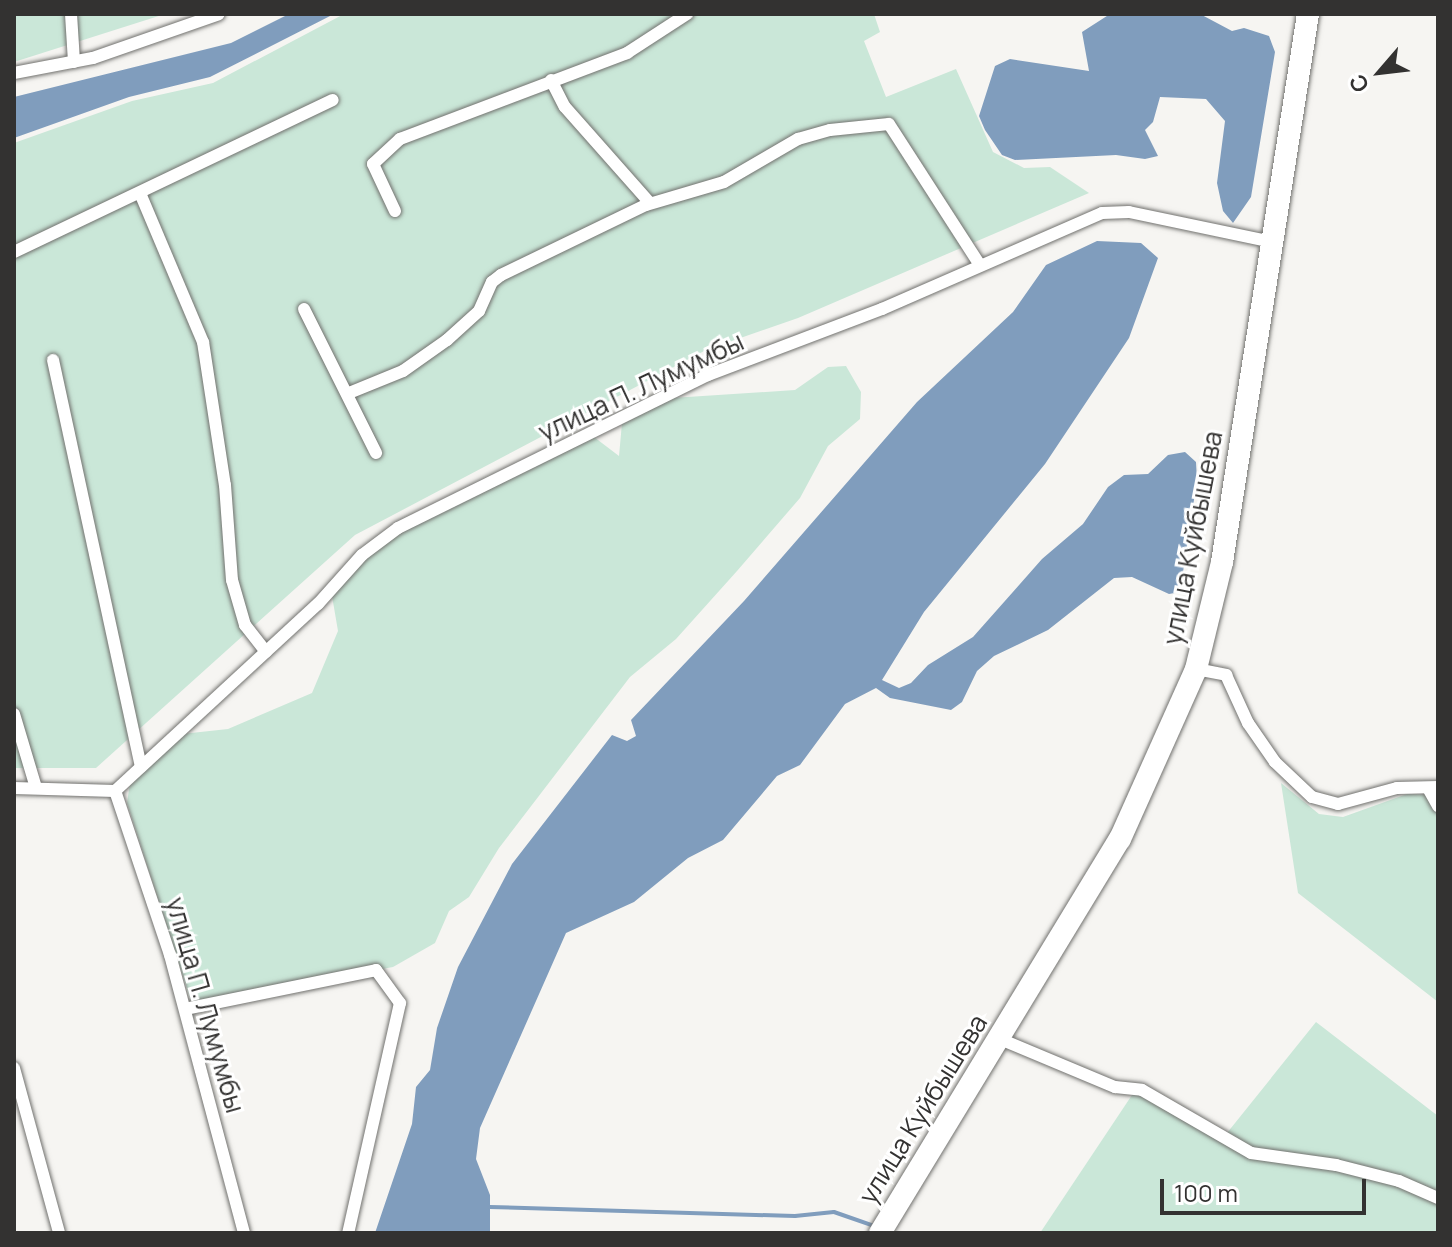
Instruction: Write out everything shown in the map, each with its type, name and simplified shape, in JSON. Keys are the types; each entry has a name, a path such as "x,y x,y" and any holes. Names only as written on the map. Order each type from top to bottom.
{"highway":[{"name":"улица Куйбышева","path":"880,1233 1120,839 1196,669 1222,562 1308,14"}],"street":[{"path":"71,14 74,62"},
{"path":"14,73 74,62 219,14"},
{"path":"395,211 375,174 375,158 426,126 627,53 687,14"},
{"path":"551,80 565,107 650,203"},
{"path":"14,252 333,100"},
{"path":"349,393 403,371 447,340 479,311 492,282 501,275 650,203 724,182 798,139 877,122 897,133 937,203 980,265"},
{"path":"140,193 203,342 225,485 232,580 245,625 266,652"},
{"name":"улица П. Лумумбы","path":"244,1233 185,1009 115,791 266,652 362,555 398,528 708,375 882,309 1102,213 1129,212 1273,242"},
{"path":"304,309 349,393 376,453"},
{"path":"53,360 141,767"},
{"path":"1196,669 1226,675 1237,703 1275,762 1312,797 1338,804 1397,788 1433,787 1438,806"},
{"path":"14,714 36,788"},
{"path":"14,788 115,791"},
{"path":"185,1009 376,970 400,1003 348,1233"},
{"path":"1000,1039 1097,1080 1142,1090 1251,1153 1336,1165 1399,1181 1438,1198"},
{"path":"15,1073 59,1233"}],"green space":[{"path":"14,14 165,14 14,62"},
{"path":"344,14 874,14 880,32 864,41 886,97 956,69 993,152 1024,168 1050,167 1089,193 798,318 706,350 355,535 96,768 14,768 14,143 132,101 213,83"},
{"path":"846,366 861,392 860,419 828,446 800,498 737,571 676,639 630,677 499,848 469,897 449,911 435,943 393,967 192,1004 127,803 130,783 182,734 228,729 312,693 338,631 332,596 363,559 401,532 594,437 619,456 622,423 672,398 795,390 828,367"},
{"path":"1281,783 1319,814 1343,817 1407,794 1438,795 1438,1002 1298,893"},
{"path":"1316,1022 1438,1116 1438,1233 1040,1233 1140,1083 1227,1133"}],"water":[{"path":"289,14 334,14 210,77 129,97 14,138 14,97 231,43"},
{"path":"1110,14 1200,14 1232,31 1244,28 1269,36 1275,52 1251,197 1233,223 1223,211 1217,183 1225,121 1206,99 1160,97 1153,122 1145,130 1158,156 1145,159 1116,155 1015,160 1002,155 985,130 979,116 995,66 1010,59 1089,71 1082,32"},
{"path":"1097,241 1141,243 1158,258 1129,338 1045,464 924,612 882,680 899,688 911,683 928,665 973,637 1042,559 1083,524 1108,487 1124,475 1148,474 1168,455 1185,452 1196,462 1197,480 1180,592 1169,594 1132,577 1114,578 1048,630 994,656 977,671 962,702 951,710 890,698 876,688 845,704 800,765 777,776 723,840 688,858 634,902 566,933 480,1128 476,1159 490,1195 490,1233 375,1233 412,1124 416,1087 430,1070 437,1028 458,967 512,864 612,735 627,741 636,736 631,720 744,601 917,402 1013,312 1046,265"}],"waterway":[{"path":"490,1207 795,1216 834,1212 877,1227"}]}
